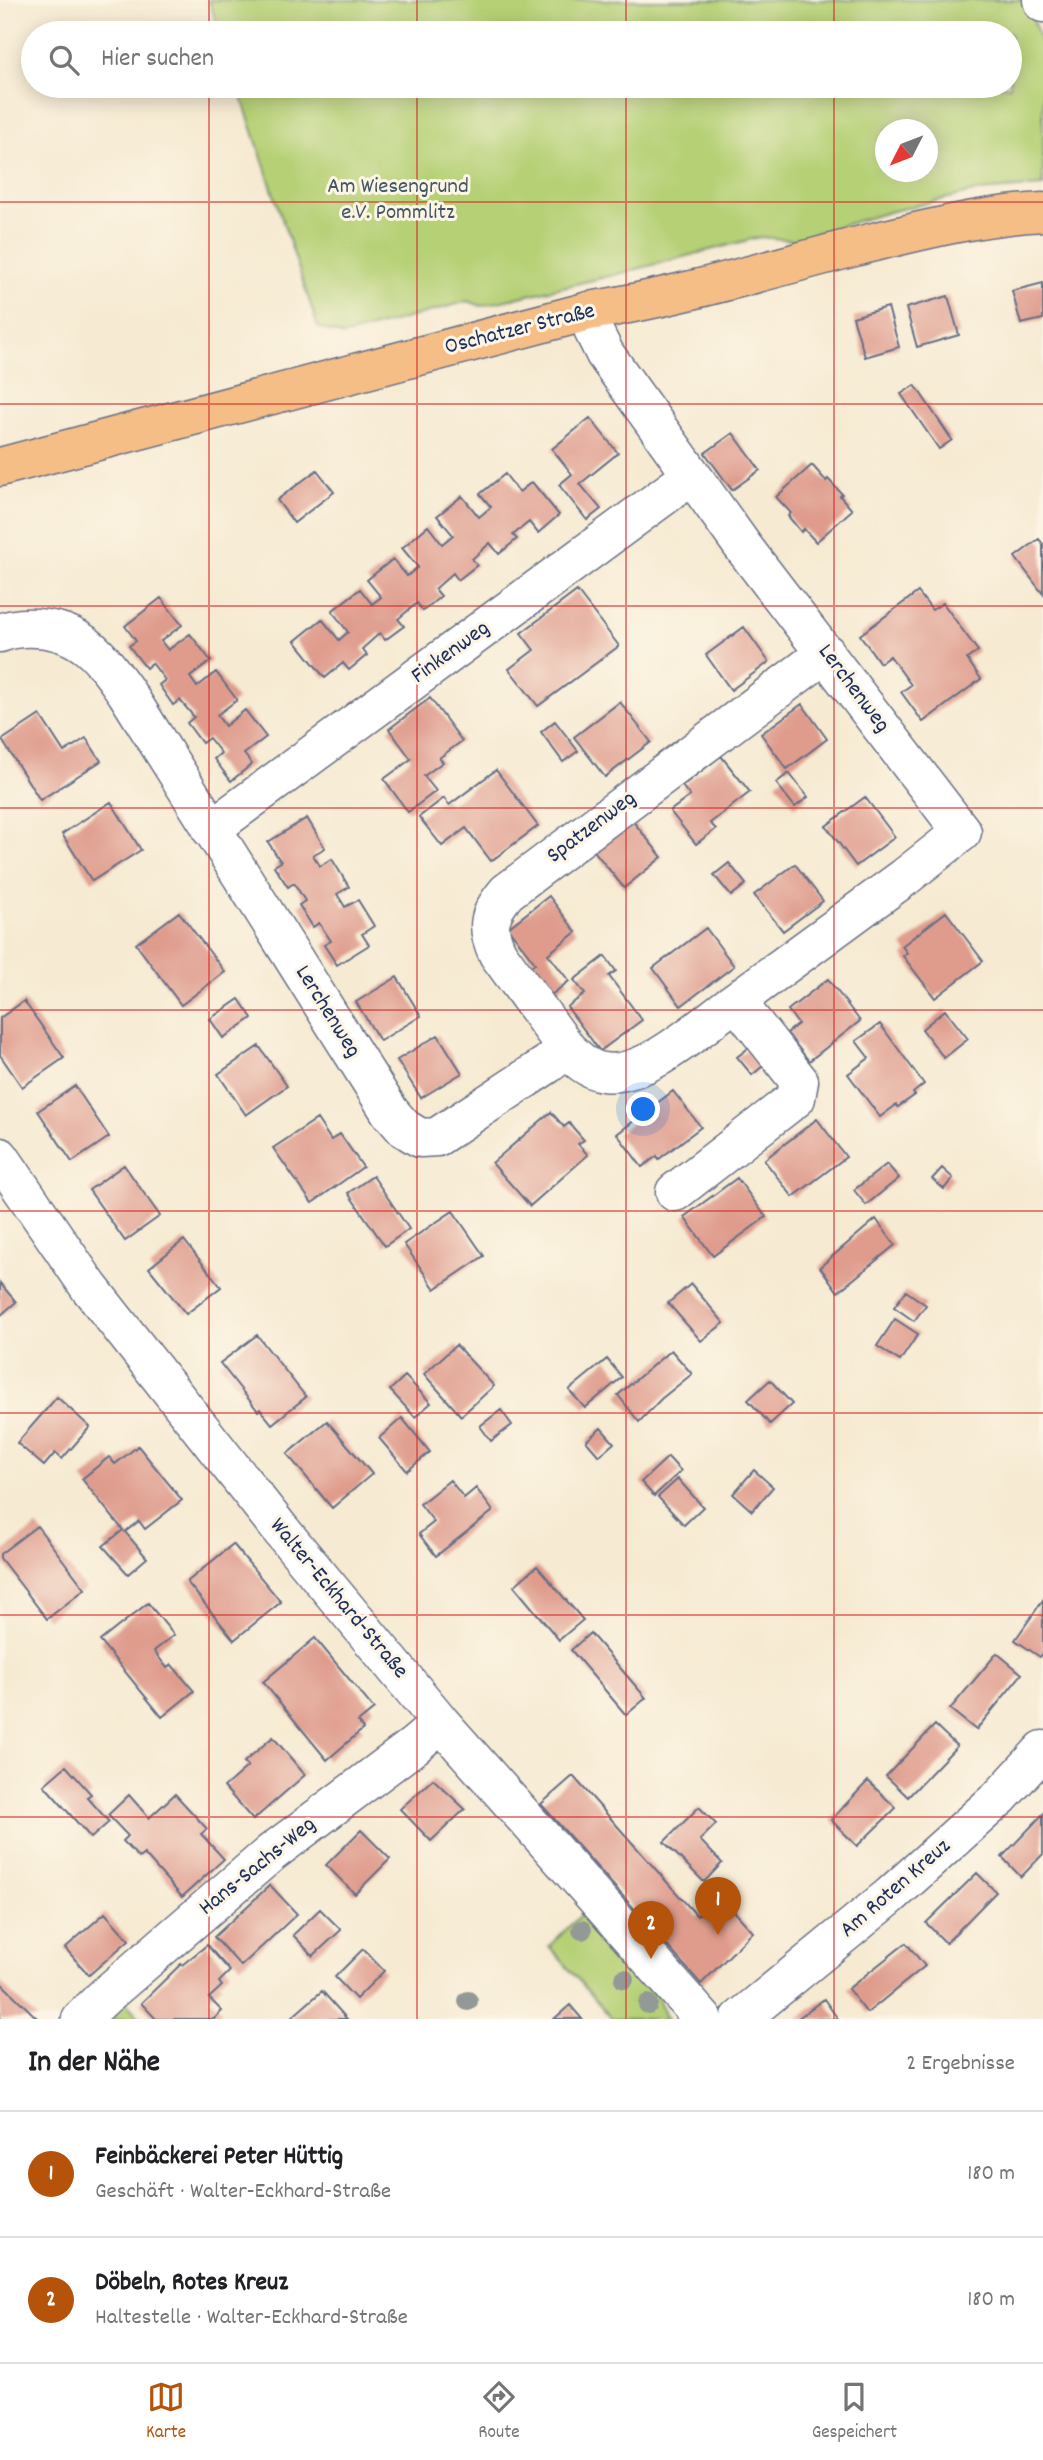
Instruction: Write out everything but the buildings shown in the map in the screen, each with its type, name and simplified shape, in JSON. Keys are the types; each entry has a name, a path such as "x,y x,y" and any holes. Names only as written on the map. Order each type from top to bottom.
{"main road":[{"name":"Oschatzer Straße","path":"0,467 589,311 648,301 914,232 981,218 1043,212"}],"street":[{"name":"Lerchenweg","path":"0,633 12,628 49,628 69,634 88,645 104,661 390,1112 404,1128 420,1138 437,1137 567,1049 580,1062 601,1072 620,1073 655,1060 905,877 962,832 691,476 605,354 594,332 589,311"},
{"name":"Finkenweg","path":"211,829 691,476"},
{"name":"Spatzenweg","path":"567,1049 498,954 490,937 490,922 495,906 507,892 826,653"},
{"path":"675,1192 796,1098 799,1081 736,1001"},
{"name":"Walter-Eckhard-Straße","path":"0,1157 89,1287 280,1529 441,1723 703,2019"},
{"name":"Hans-Sachs-Weg","path":"81,2019 271,1853 441,1723"},
{"name":"Am Roten Kreuz","path":"740,2019 890,1896 1000,1797 1043,1749"}],"green space":[{"name":"Am Wiesengrund e.V. Pommlitz","path":"209,0 1026,0 1043,48 1043,186 978,191 889,212 792,240 760,237 481,306 468,301 343,336 318,327 242,98 1022,98 1022,21 216,21"},
{"path":"582,1914 658,1998 667,2019 612,2019 549,1946"},
{"path":"124,2001 141,2019 104,2019"}],"place":[{"name":"Feinbäckerei Peter Hüttig","path":"718,1935"},
{"name":"Döbeln, Rotes Kreuz","path":"651,1959"}]}
